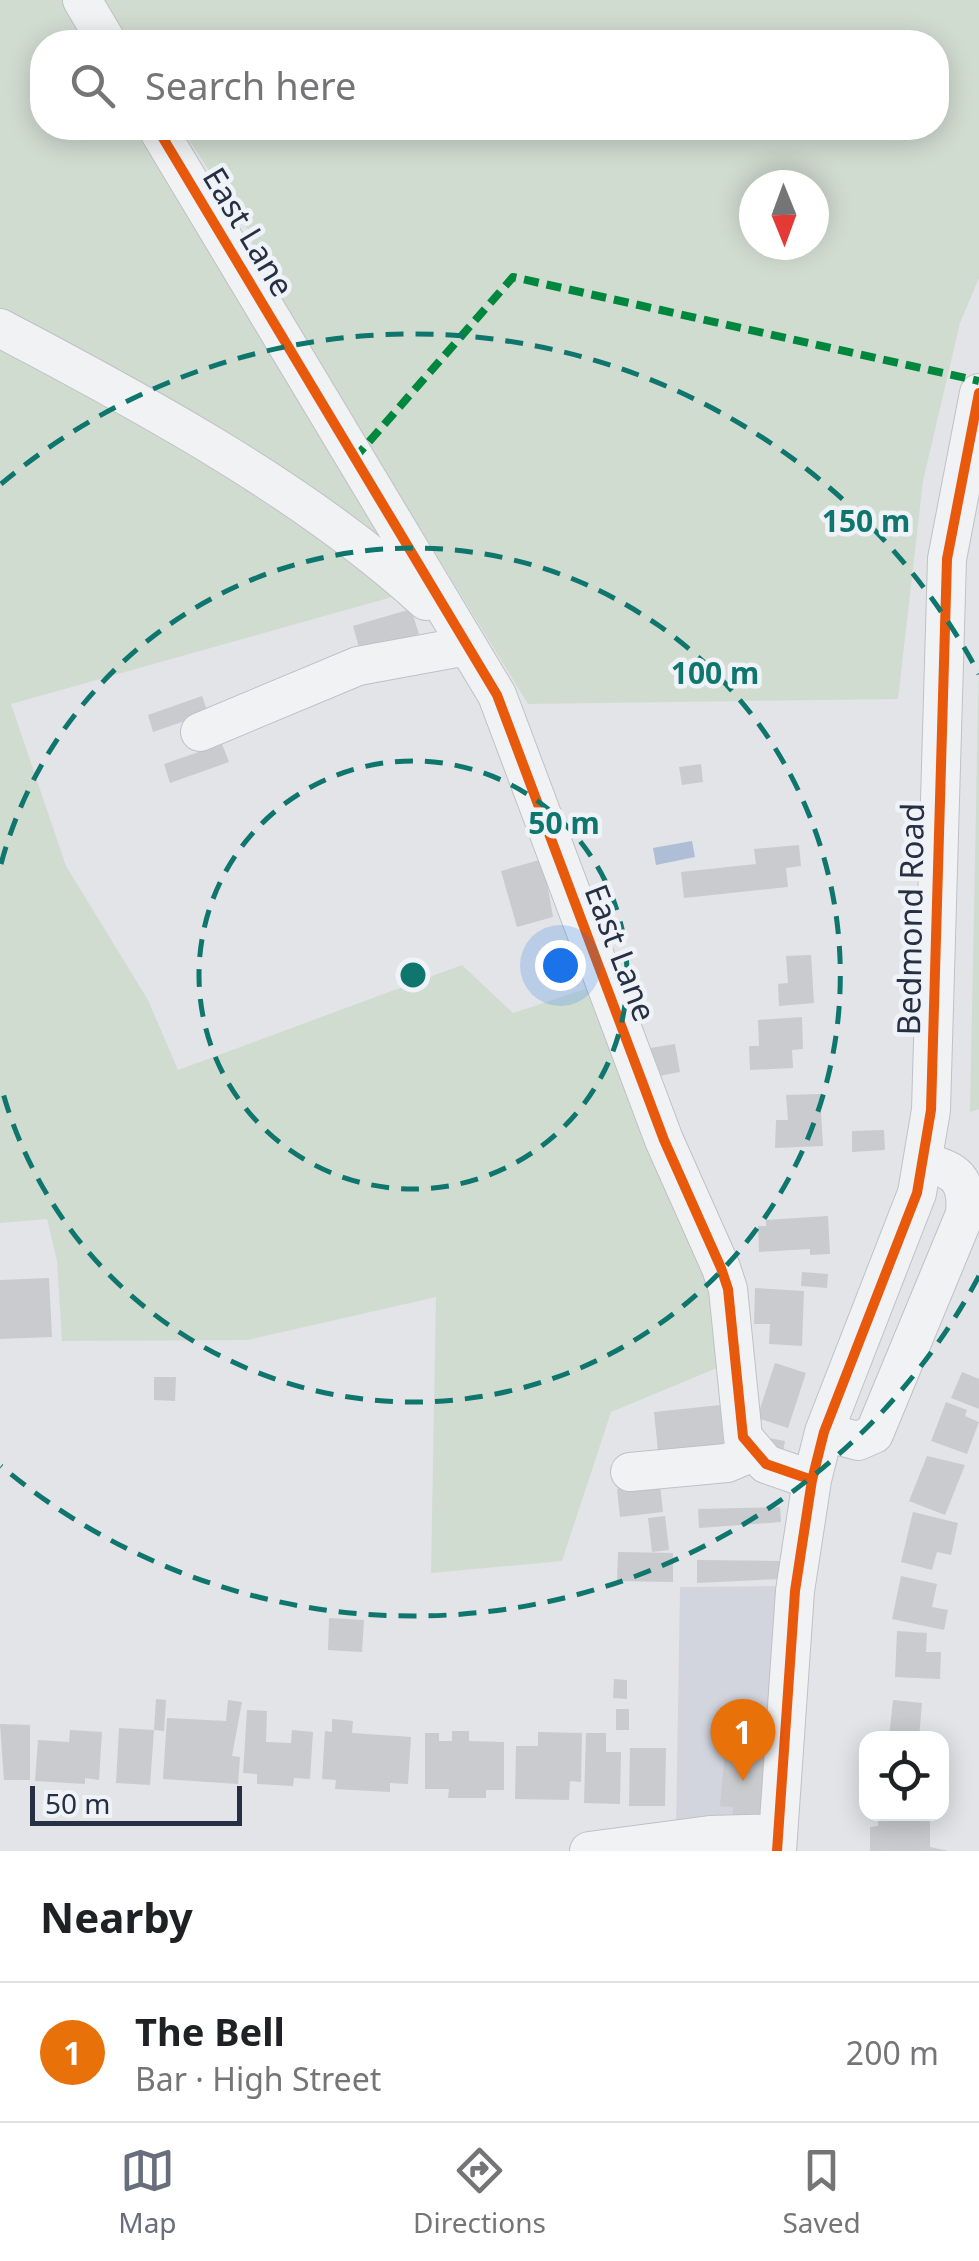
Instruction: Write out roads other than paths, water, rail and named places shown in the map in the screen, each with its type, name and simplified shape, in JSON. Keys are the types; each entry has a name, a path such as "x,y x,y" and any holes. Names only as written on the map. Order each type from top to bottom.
{"street":[{"path":"82,0 100,30"},
{"name":"East Lane","path":"164,140 496,695 664,1140 721,1268 728,1289 744,1438 754,1452"},
{"path":"0,328 116,389 256,476 394,572 461,637"},
{"name":"Bedmond Road","path":"778,1842 795,1590 812,1480 824,1432 907,1224 932,1110 947,559 979,392"},
{"path":"200,732 358,666 461,637"},
{"path":"824,1432 858,1441 874,1434 966,1214 967,1194 961,1177 945,1166 923,1163"},
{"path":"630,1472 727,1463 754,1452 782,1472 812,1480"},
{"path":"589,1851 710,1835 778,1842"}],"water":[{"path":"692,841 695,857 656,865 653,848"}],"place":[{"name":"The Bell","path":"743,1781"}]}
